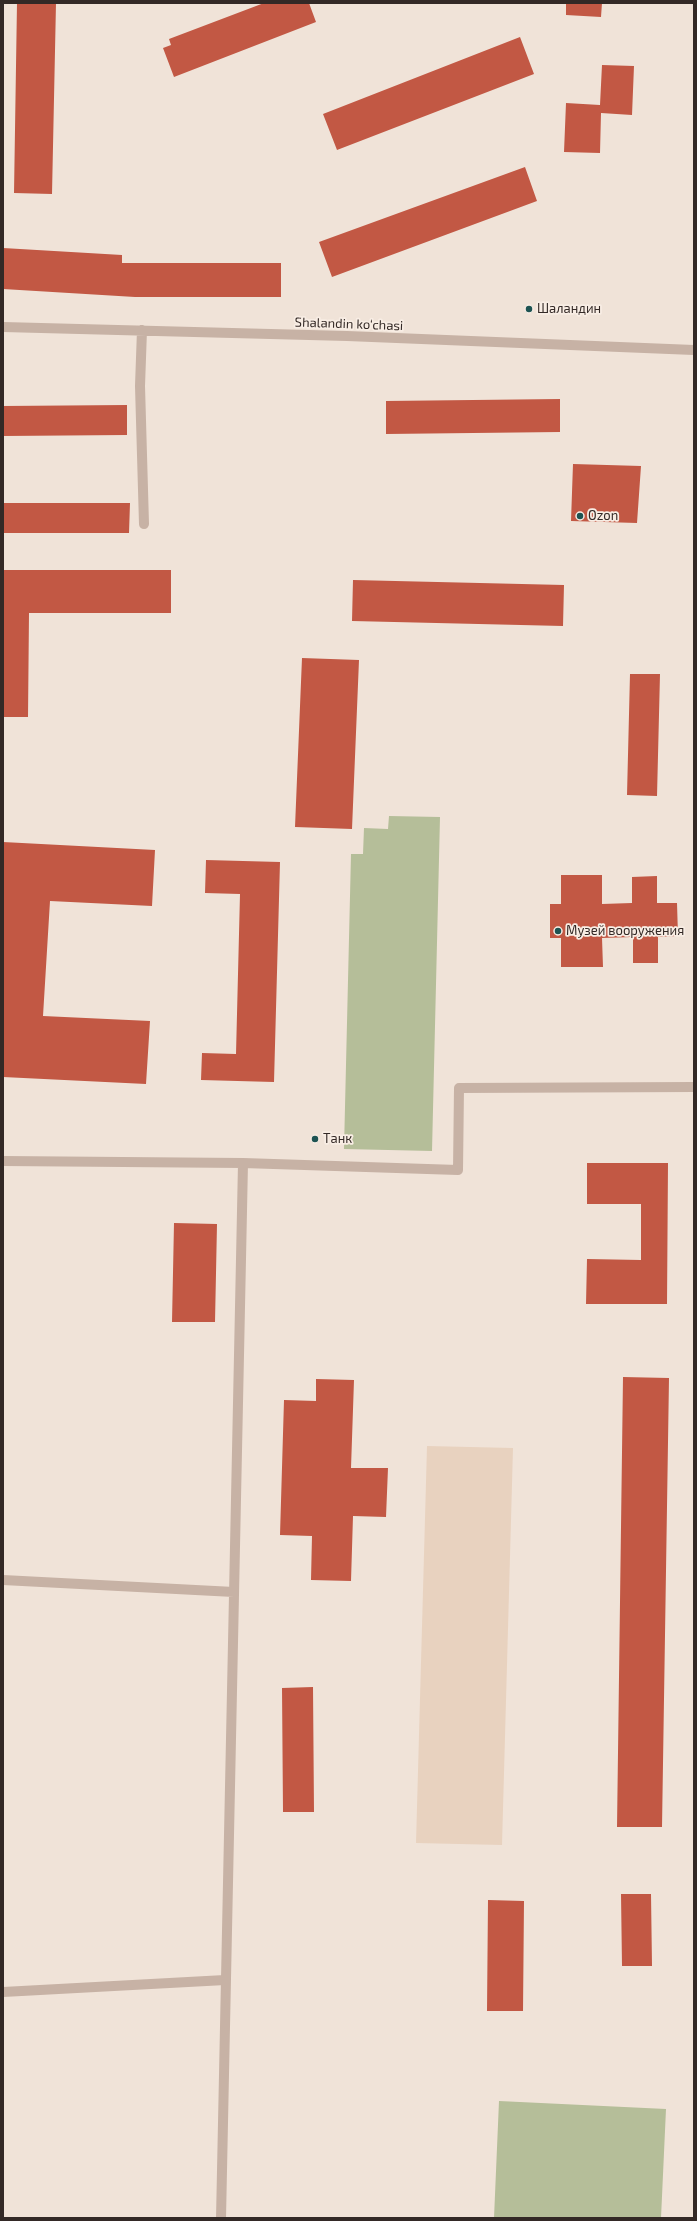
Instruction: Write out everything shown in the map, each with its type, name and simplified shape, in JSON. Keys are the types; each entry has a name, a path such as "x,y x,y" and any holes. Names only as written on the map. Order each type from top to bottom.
{"street":[{"name":"Shalandin ko‘chasi","path":"3,327 142,330 694,350"},
{"path":"142,330 140,386 144,524"},
{"path":"3,1161 243,1163 458,1170 459,1088 694,1087"},
{"path":"221,2218 243,1163"},
{"path":"3,1580 234,1592"},
{"path":"3,1992 225,1980"}],"green space":[{"path":"389,816 440,817 432,1151 344,1149 351,854 363,854 364,828 388,829"},
{"path":"499,2101 666,2109 661,2218 494,2218"}],"shaded area":[{"path":"427,1446 513,1448 502,1845 416,1843"}],"building":[{"path":"17,3 56,3 52,194 14,193"},
{"path":"264,3 309,3 316,22 174,77 163,48 171,45 169,39"},
{"path":"566,3 602,3 601,17 566,15"},
{"path":"520,37 534,74 337,150 323,114"},
{"path":"602,65 634,66 632,115 601,113 600,153 564,152 566,103 600,105"},
{"path":"525,167 537,201 332,277 319,242"},
{"path":"3,248 122,255 122,263 281,263 281,297 135,297 3,289"},
{"path":"560,399 560,432 386,434 386,401"},
{"path":"127,405 127,435 3,436 3,406"},
{"path":"573,464 641,466 637,523 571,521"},
{"path":"3,503 130,503 129,533 3,533"},
{"path":"3,570 171,570 171,613 29,613 28,717 3,717"},
{"path":"353,580 564,585 563,626 352,621"},
{"path":"302,658 359,660 352,829 295,827"},
{"path":"630,674 660,674 657,796 627,795"},
{"path":"3,842 155,850 152,906 50,901 43,1016 150,1021 146,1084 3,1077"},
{"path":"206,860 280,862 274,1082 201,1080 202,1053 236,1054 240,894 205,893"},
{"path":"561,875 602,875 602,904 632,903 632,877 657,876 657,903 677,903 678,936 658,937 658,963 633,963 633,937 602,938 603,967 561,967 561,938 550,938 550,904 561,904"},
{"path":"587,1163 668,1163 667,1304 586,1304 587,1259 641,1260 641,1204 587,1204"},
{"path":"174,1223 217,1224 215,1322 172,1322"},
{"path":"623,1377 669,1378 662,1827 617,1827"},
{"path":"316,1379 354,1380 351,1468 388,1468 386,1517 353,1516 351,1581 311,1580 312,1536 280,1535 284,1400 316,1401"},
{"path":"313,1687 314,1812 283,1812 282,1688"},
{"path":"621,1894 651,1894 652,1966 622,1966"},
{"path":"488,1900 524,1901 523,2011 487,2011"}],"place":[{"name":"Шаландин","path":"529,309"},
{"name":"Ozon","path":"580,516"},
{"name":"Музей вооружения","path":"558,931"},
{"name":"Танк","path":"315,1139"}]}
